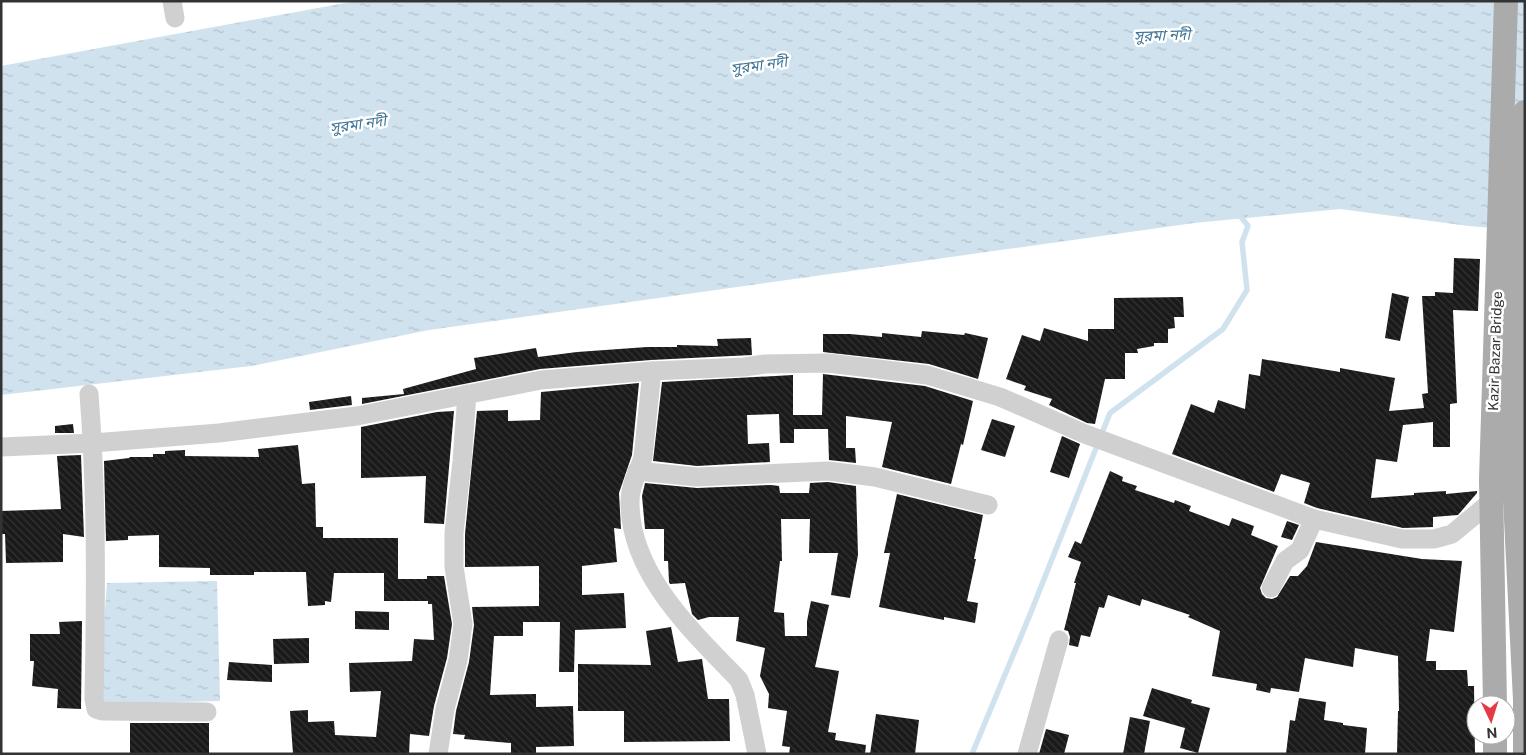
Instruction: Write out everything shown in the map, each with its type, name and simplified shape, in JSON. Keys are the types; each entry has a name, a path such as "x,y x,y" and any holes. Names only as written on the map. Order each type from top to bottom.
{"main road":[{"name":"Kazir Bazar Bridge","path":"1495,695 1491,480 1506,1"},
{"path":"1525,112 1514,479 1525,700 1525,754"}],"street":[{"path":"1,447 93,443 219,433 357,416 541,380 765,364 828,363 927,375 1000,397 1085,434 1314,519 1402,539 1434,539 1452,534 1525,474"},
{"path":"652,371 643,457 632,484 630,500 632,529 641,558 653,580 670,604 739,680 745,695 757,754"},
{"path":"88,394 93,443 96,583 94,699 96,708 102,711 206,712"},
{"path":"438,754 445,709 458,660 463,624 454,568 454,533 467,394"},
{"path":"637,471 697,477 828,471 875,476 988,505"},
{"path":"1270,588 1285,561 1300,550 1314,519"},
{"path":"1028,754 1058,640"}],"water":[{"name":"সুরমা নদী","path":"356,1 1525,1 1525,231 1469,226 1340,209 1194,223 429,330 251,366 1,395 1,66"},
{"path":"217,581 220,701 98,704 107,583"}],"building":[{"path":"1454,258 1480,259 1478,311 1453,310 1457,403 1450,404 1450,447 1433,447 1433,422 1403,425 1397,462 1376,459 1371,498 1414,495 1414,493 1446,491 1446,494 1477,491 1458,515 1433,517 1433,527 1403,528 1317,508 1304,503 1310,483 1281,474 1274,492 1172,454 1191,404 1214,413 1218,400 1245,409 1249,374 1260,376 1262,359 1340,372 1340,368 1395,378 1389,411 1424,408 1422,394 1428,393 1422,296 1435,296 1435,292 1453,293"},
{"path":"1392,293 1409,297 1400,341 1385,338"},
{"path":"1183,297 1184,317 1174,317 1175,328 1168,329 1168,343 1154,343 1154,346 1137,349 1138,353 1125,353 1125,379 1105,379 1095,424 1087,423 1049,405 1052,399 1024,390 1026,386 1006,379 1022,335 1040,341 1044,328 1088,341 1088,329 1114,329 1114,298"},
{"path":"922,331 964,335 965,333 988,338 978,379 929,364 823,352 823,334 882,337 882,333 921,337"},
{"path":"751,338 752,355 651,360 540,369 362,404 362,398 404,394 403,389 476,369 474,358 536,348 538,357 577,352 677,347 677,345 718,346 717,339"},
{"path":"823,374 925,386 973,401 963,445 961,444 951,484 882,467 892,422 846,416 846,448 855,448 856,463 829,460 828,429 794,429 794,443 780,443 779,414 747,415 748,444 769,443 770,462 697,466 653,461 662,382 793,375 793,415 822,415"},
{"path":"639,383 632,455 619,493 621,529 614,528 617,562 582,566 582,595 624,593 626,628 575,630 574,672 559,672 560,622 523,622 523,636 494,636 490,695 536,694 536,707 573,706 574,746 536,747 536,754 511,754 511,743 464,739 465,735 453,734 456,711 469,662 474,625 472,607 539,606 539,566 465,567 465,534 477,411 508,410 508,421 540,420 541,392"},
{"path":"351,396 352,405 310,410 309,402"},
{"path":"454,411 444,524 424,523 426,476 361,478 361,427 437,412"},
{"path":"992,419 1015,426 1005,457 981,450"},
{"path":"73,424 74,433 55,433 55,426"},
{"path":"1062,436 1080,444 1069,478 1050,472"},
{"path":"298,445 302,484 315,483 316,527 323,527 323,538 398,538 398,579 427,579 427,576 444,576 452,624 447,658 434,706 429,736 410,734 409,754 293,754 290,711 308,710 308,722 334,721 335,735 376,737 381,691 350,692 349,663 412,661 414,639 434,640 432,604 428,604 428,601 384,601 384,573 334,573 331,602 325,601 325,605 308,606 306,572 254,572 254,575 210,575 210,568 159,567 159,535 128,536 128,540 106,541 104,461 130,457 153,457 153,454 165,454 165,451 185,450 185,456 259,457 258,449"},
{"path":"81,455 84,537 63,534 63,562 6,563 5,534 1,534 1,511 61,509 57,456"},
{"path":"1110,471 1123,477 1122,481 1137,486 1135,490 1174,503 1175,500 1191,506 1189,511 1229,526 1232,518 1254,526 1251,535 1278,546 1260,588 1266,598 1272,599 1277,597 1290,576 1298,576 1307,566 1316,542 1422,559 1462,561 1454,632 1430,629 1426,661 1436,661 1436,670 1467,670 1468,686 1474,686 1474,695 1466,695 1466,745 1475,745 1475,754 1397,754 1399,711 1398,656 1355,648 1353,667 1305,658 1299,692 1271,688 1270,693 1256,690 1257,684 1212,676 1220,631 1188,617 1190,615 1142,599 1140,606 1108,595 1104,608 1099,607 1090,637 1081,635 1078,647 1069,645 1070,637 1068,631 1064,630 1076,583 1074,583 1081,562 1068,557 1075,541 1081,544"},
{"path":"828,482 856,486 858,555 850,598 831,595 838,553 809,553 810,519 781,519 782,561 780,561 774,612 784,613 785,636 807,636 807,621 811,601 829,605 815,667 839,671 828,732 836,733 835,740 866,745 865,754 789,754 790,747 782,746 787,711 768,708 769,694 760,676 765,648 736,641 739,617 709,617 698,620 692,614 685,583 670,584 669,582 668,561 664,561 664,529 645,529 642,496 645,483 697,488 771,485 779,486 780,493 809,493 810,483"},
{"path":"897,494 983,515 967,601 978,603 975,623 944,617 944,620 879,607 890,553 884,553"},
{"path":"1287,521 1299,525 1292,540 1281,537"},
{"path":"355,611 389,612 389,630 355,629"},
{"path":"82,621 81,709 57,708 58,689 32,686 34,661 30,661 30,634 60,634 59,622"},
{"path":"671,627 678,662 702,659 708,699 729,699 730,741 624,742 624,711 578,711 578,664 651,665 646,631"},
{"path":"309,638 309,663 274,664 273,639"},
{"path":"229,662 272,665 272,682 227,680"},
{"path":"1152,688 1192,700 1191,703 1210,708 1198,753 1180,748 1185,728 1143,716"},
{"path":"1299,698 1326,702 1324,720 1367,728 1365,754 1286,754 1290,720 1295,721"},
{"path":"876,714 919,720 915,754 870,754"},
{"path":"1130,717 1150,721 1144,754 1123,754"},
{"path":"130,723 209,723 209,754 130,754"},
{"path":"1046,729 1069,735 1064,754 1039,754"}],"waterway":[{"path":"972,754 1110,413 1223,329 1247,290 1242,242 1248,226 1238,213"}]}
